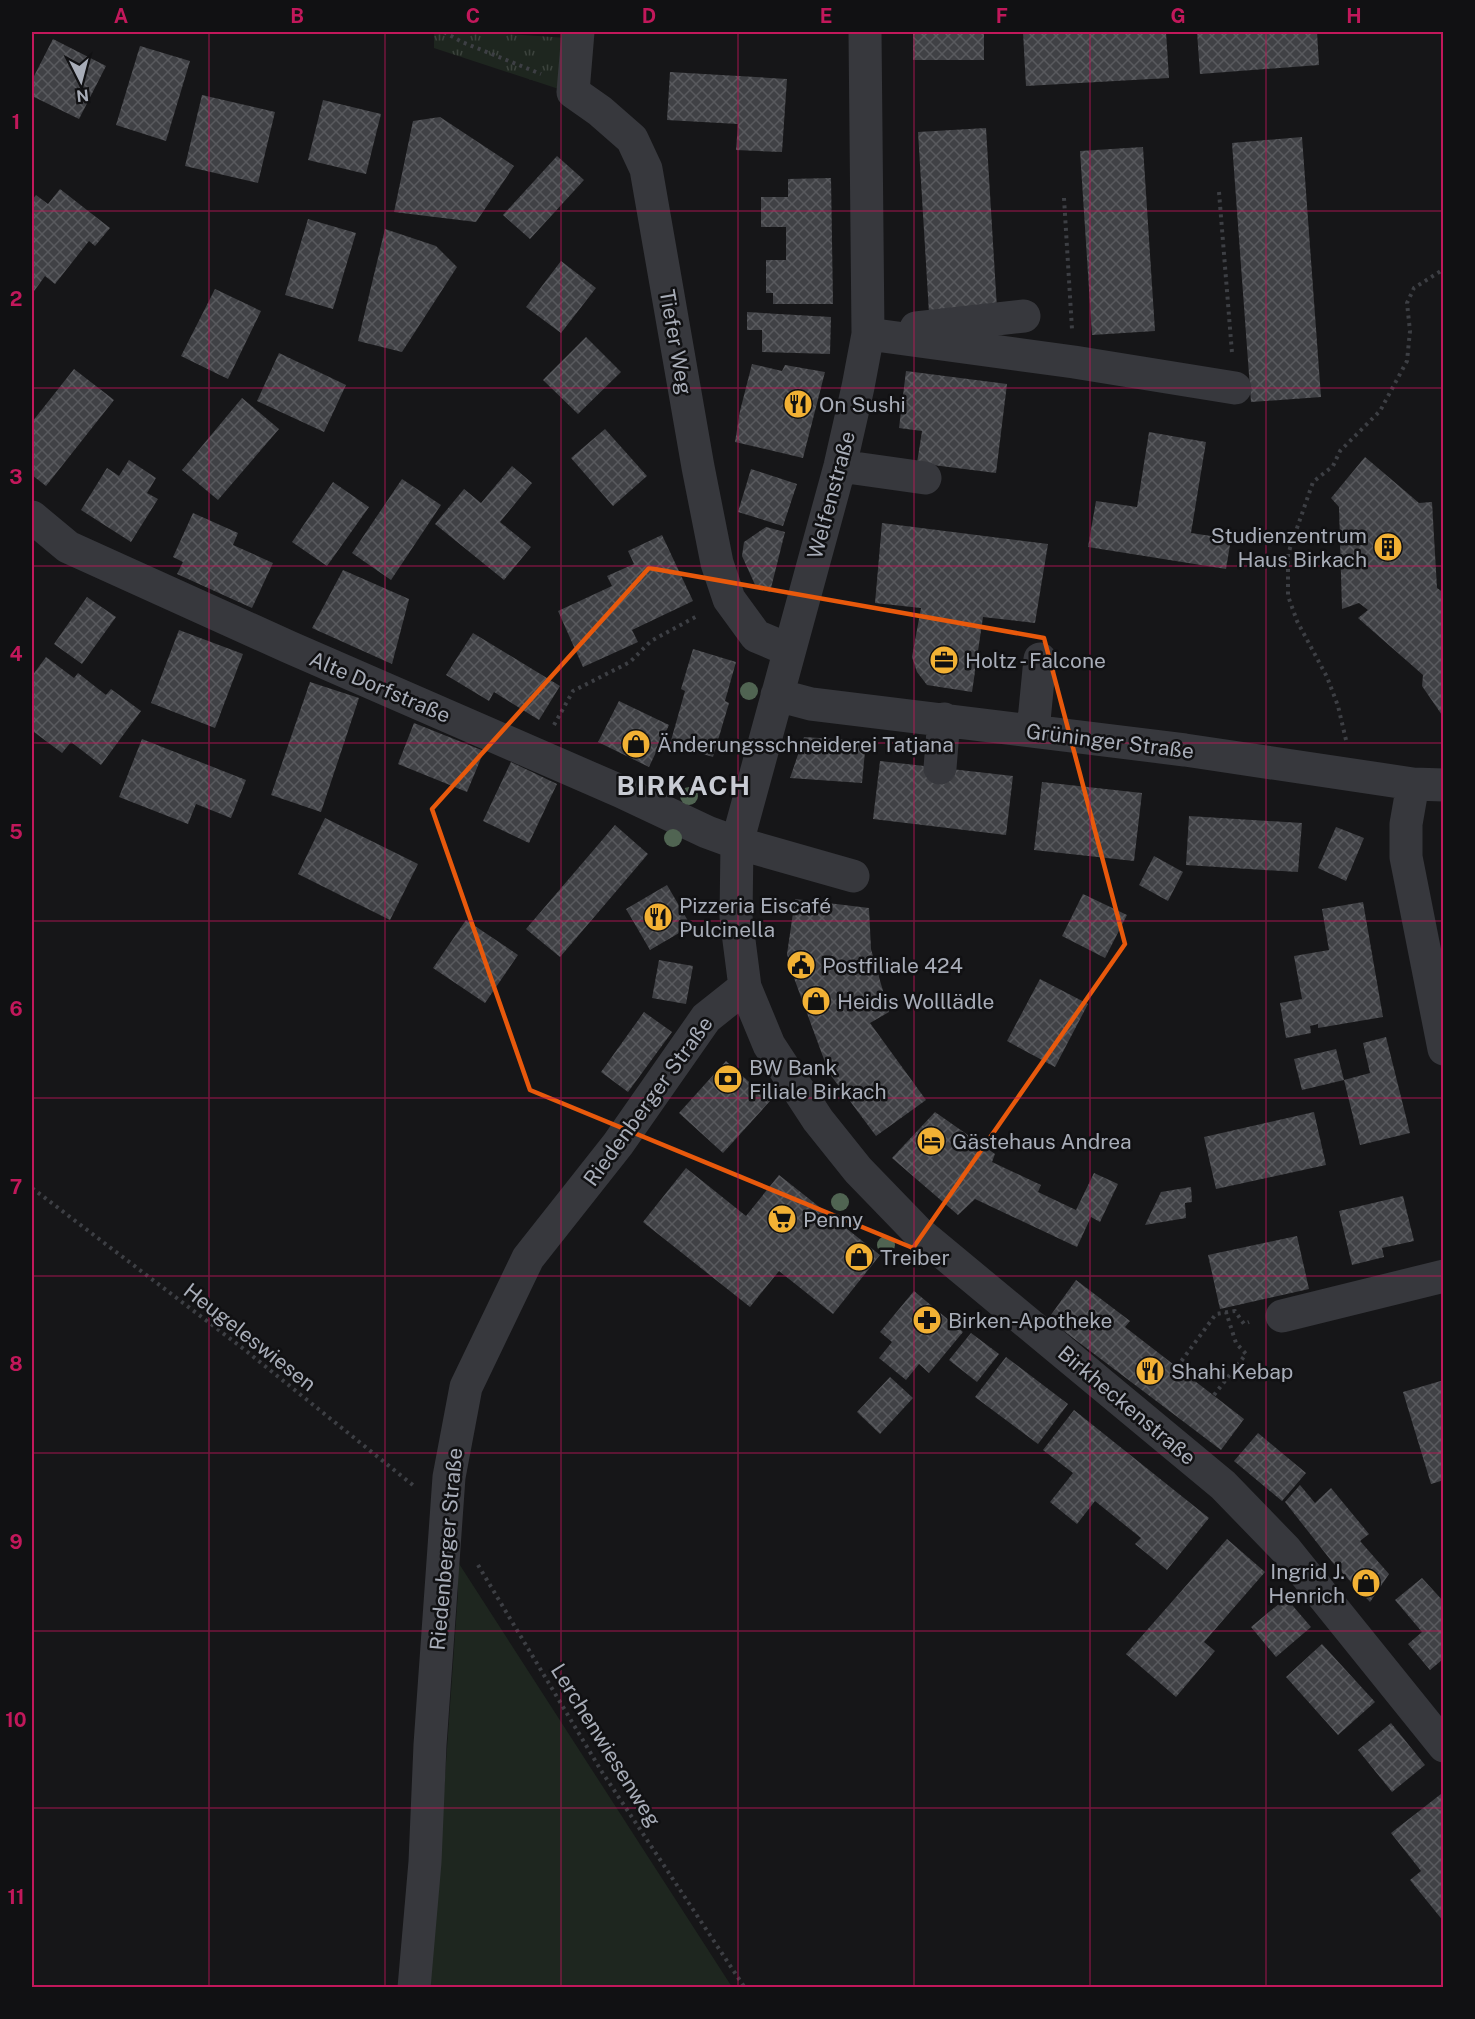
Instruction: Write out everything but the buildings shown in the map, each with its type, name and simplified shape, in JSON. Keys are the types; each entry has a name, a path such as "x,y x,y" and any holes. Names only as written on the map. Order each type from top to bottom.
{"street":[{"path":"573,92 578,32"},
{"name":"Welfenstraße","path":"736,843 840,466 868,334 865,32"},
{"name":"Tiefer Weg","path":"573,92 600,111 632,139 646,169 717,563 729,599 756,636 789,650"},
{"path":"868,334 1024,316"},
{"path":"868,334 1074,362 1235,388"},
{"path":"840,466 925,478"},
{"name":"Alte Dorfstraße","path":"32,517 68,547 707,832 736,843 853,876"},
{"path":"1033,731 1040,659"},
{"name":"Grüninger Straße","path":"777,695 811,704 1185,750 1428,785"},
{"path":"940,768 944,719"},
{"path":"1428,785 1406,824 1406,857 1443,1049"},
{"name":"Birkheckenstraße","path":"736,843 736,917 745,987 770,1045 818,1119 858,1170 918,1232 1224,1485 1286,1550 1443,1746"},
{"name":"Riedenberger Straße","path":"414,1988 425,1862 430,1744 449,1477 466,1387 528,1258 618,1144 706,1018 745,987"},
{"path":"1282,1316 1443,1276"}],"path":[{"path":"444,32 462,42 549,77 573,92"},
{"path":"1219,192 1235,388"},
{"path":"1064,198 1074,362"},
{"path":"1353,776 1338,706 1327,677 1297,621 1288,596 1288,554 1303,505 1313,482 1334,466 1340,451 1380,411 1407,362 1410,331 1407,303 1414,288 1443,269"},
{"path":"538,755 573,691 630,662 651,641 729,599"},
{"name":"Heugeleswiesen","path":"32,1188 245,1350 447,1513"},
{"path":"1177,1366 1216,1314 1235,1311 1244,1324 1282,1316"},
{"path":"1214,1395 1246,1354 1236,1343 1227,1312"},
{"name":"Lerchenwiesenweg","path":"477,1563 602,1772 745,1988"}],"highlighted area":[{"path":"649,568 1044,638 1125,944 913,1248 530,1090 432,809"}],"green space":[{"path":"434,32 476,32 567,38 565,91 434,48"},
{"path":"456,1559 732,1987 430,1988 458,1593"}],"place":[{"name":"On Sushi","path":"798,404"},
{"name":"Studienzentrum Haus Birkach","path":"1388,547"},
{"name":"Holtz - Falcone","path":"944,660"},
{"name":"Änderungsschneiderei Tatjana","path":"636,744"},
{"name":"Pizzeria Eiscafé Pulcinella","path":"658,917"},
{"name":"Postfiliale 424","path":"801,965"},
{"name":"Heidis Wolllädle","path":"816,1001"},
{"name":"BW Bank Filiale Birkach","path":"728,1079"},
{"name":"Gästehaus Andrea","path":"931,1141"},
{"name":"Penny","path":"782,1219"},
{"name":"Treiber","path":"859,1257"},
{"name":"Birken-Apotheke","path":"927,1320"},
{"name":"Shahi Kebap","path":"1150,1371"},
{"name":"Ingrid J. Henrich","path":"1366,1583"}],"district":[{"name":"BIRKACH","path":"684,785"}]}
